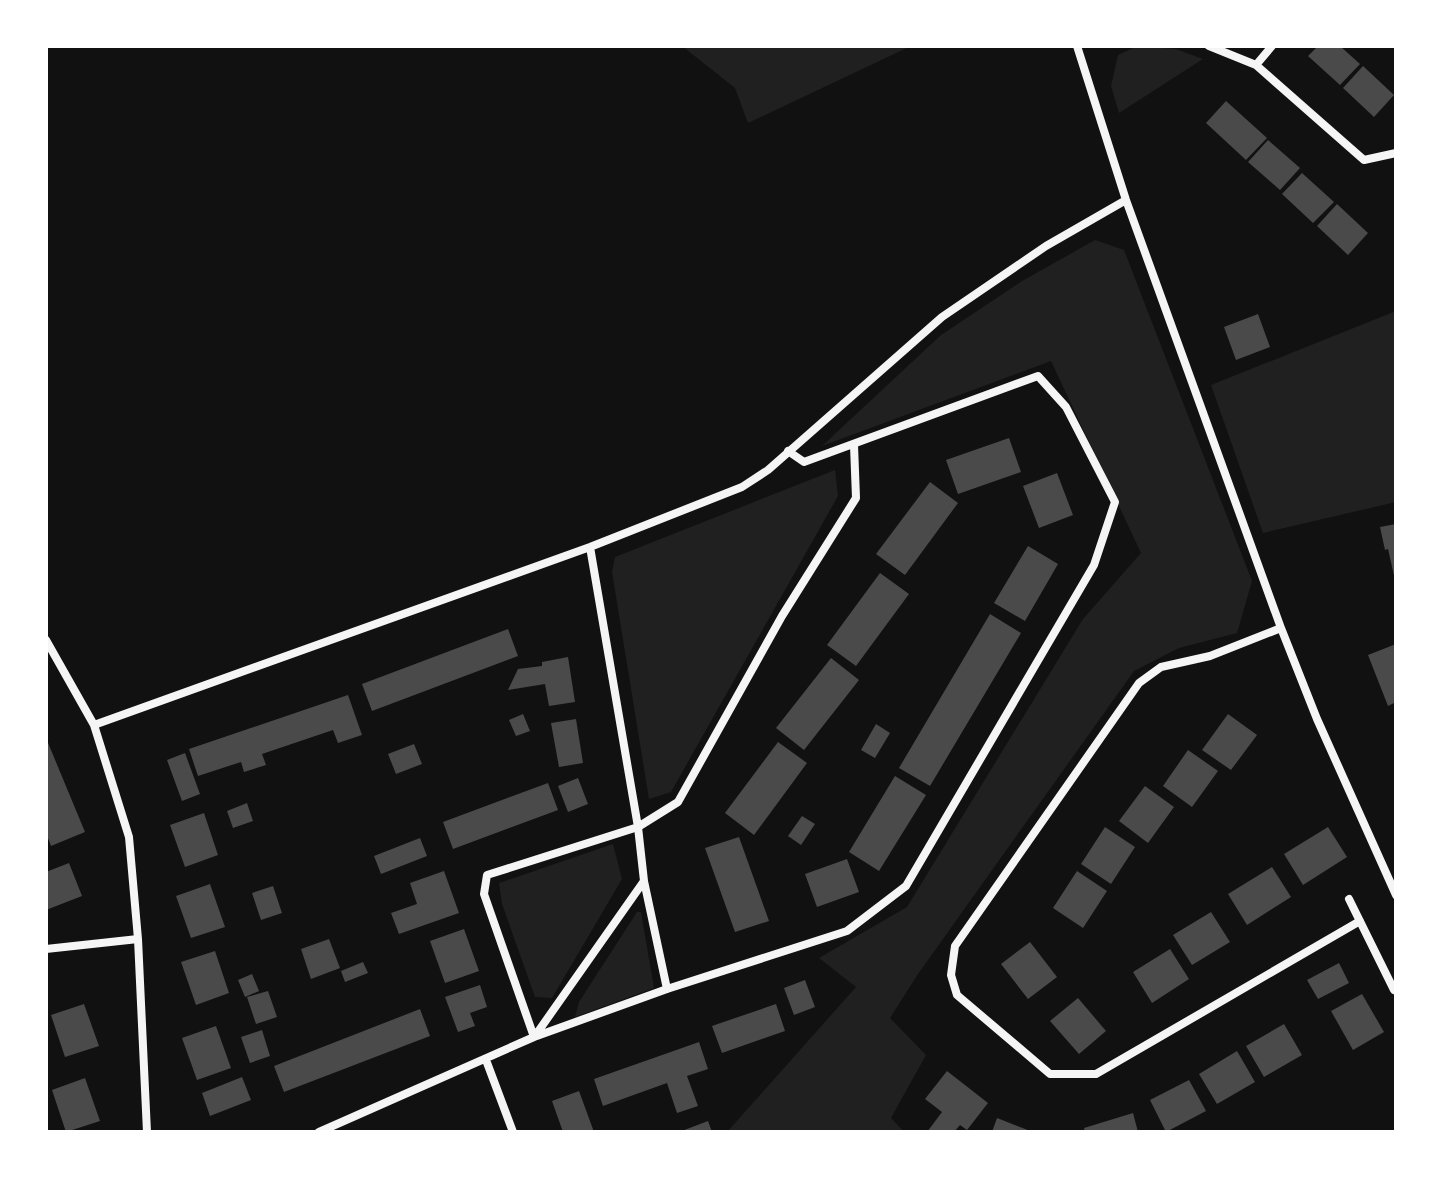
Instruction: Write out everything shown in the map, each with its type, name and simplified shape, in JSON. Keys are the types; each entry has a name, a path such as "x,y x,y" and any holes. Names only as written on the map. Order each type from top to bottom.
{"street":[{"path":"1077,46 1126,200 1281,628 1317,719 1396,895"},
{"path":"1209,46 1256,65 1364,160 1396,153"},
{"path":"1256,65 1272,46"},
{"path":"94,725 590,547 742,487 942,317 1046,246 1126,200"},
{"path":"319,1132 534,1037 667,989 847,931 906,886 1094,565 1115,502 1066,407 1038,376 804,462 788,451"},
{"path":"534,1037 484,894 487,875 638,827 678,802 782,616 856,498 854,445"},
{"path":"590,547 638,827 644,881 667,989"},
{"path":"1281,628 1210,656 1161,667 1139,683 955,946 951,975 957,995 1050,1074 1096,1074 1360,921"},
{"path":"46,640 94,725 129,837 138,939 147,1132"},
{"path":"534,1037 644,881"},
{"path":"1349,899 1394,990"},
{"path":"46,949 138,939"},
{"path":"486,1060 513,1132"}],"shaded area":[{"path":"682,46 911,46 748,123 735,88"},
{"path":"1138,46 1176,49 1203,59 1119,113 1111,86 1118,55"},
{"path":"1095,240 1124,250 1252,581 1237,633 1179,648 1134,671 918,974 890,1018 926,1055 891,1118 904,1132 727,1132 856,987 819,958 907,907 1083,619 1141,553 1051,361 822,446 941,335 1022,281"},
{"path":"1396,311 1396,502 1263,533 1211,385"},
{"path":"835,470 838,496 671,792 649,799 612,572 615,557"},
{"path":"613,844 622,879 552,998 535,997 502,904 499,883"},
{"path":"637,912 641,912 654,988 575,1017 579,1002"}],"building":[{"path":"1318,46 1340,46 1360,64 1340,85 1308,56"},
{"path":"1363,66 1394,95 1374,117 1343,88"},
{"path":"1226,101 1267,138 1246,160 1206,123"},
{"path":"1268,140 1300,168 1280,190 1248,162"},
{"path":"1302,173 1334,202 1313,223 1282,194"},
{"path":"1337,204 1368,233 1348,255 1317,226"},
{"path":"1258,314 1270,347 1236,360 1224,327"},
{"path":"1009,438 1021,472 958,494 946,460"},
{"path":"1057,473 1073,515 1039,528 1023,486"},
{"path":"930,482 958,503 905,575 876,554"},
{"path":"1396,524 1396,580 1395,580 1380,527"},
{"path":"1028,546 1058,564 1025,621 994,603"},
{"path":"880,573 909,594 856,666 827,645"},
{"path":"990,614 1021,633 930,786 899,768"},
{"path":"508,629 518,656 372,711 362,684"},
{"path":"1396,644 1396,702 1388,706 1368,655"},
{"path":"568,657 575,702 549,706 545,684 508,690 518,669 542,666 542,662"},
{"path":"831,658 859,680 804,750 776,728"},
{"path":"348,695 362,735 338,743 333,730 262,754 266,765 244,772 241,762 198,776 189,749"},
{"path":"523,714 530,731 516,736 509,720"},
{"path":"1228,714 1257,735 1231,770 1202,750"},
{"path":"576,719 583,763 559,767 551,723"},
{"path":"876,724 890,733 875,758 861,750"},
{"path":"46,738 85,832 51,846 46,833"},
{"path":"778,742 807,763 754,835 725,813"},
{"path":"414,744 422,764 396,774 388,754"},
{"path":"1188,750 1218,771 1192,807 1163,786"},
{"path":"185,753 200,794 182,801 167,760"},
{"path":"895,776 926,795 879,871 849,852"},
{"path":"578,778 588,804 568,812 558,786"},
{"path":"548,783 558,810 453,849 443,822"},
{"path":"1145,786 1174,807 1148,843 1119,821"},
{"path":"247,803 253,821 233,828 227,811"},
{"path":"204,813 218,855 185,867 170,825"},
{"path":"802,816 815,824 801,845 788,836"},
{"path":"1105,827 1135,847 1111,884 1081,864"},
{"path":"1328,827 1347,857 1303,885 1284,854"},
{"path":"739,837 769,921 735,932 705,848"},
{"path":"420,838 427,856 381,874 374,856"},
{"path":"847,859 859,892 817,907 805,874"},
{"path":"69,863 82,896 46,910 46,872"},
{"path":"1272,867 1291,897 1247,925 1228,894"},
{"path":"444,871 459,913 399,934 391,913 417,904 410,883"},
{"path":"1077,871 1107,891 1083,928 1053,908"},
{"path":"210,884 225,927 191,938 176,896"},
{"path":"273,886 282,913 261,920 252,893"},
{"path":"1211,912 1230,942 1192,965 1173,935"},
{"path":"464,929 479,971 445,983 430,941"},
{"path":"329,939 340,968 311,979 301,949"},
{"path":"1030,942 1057,977 1028,999 1001,964"},
{"path":"1170,949 1189,979 1152,1003 1133,972"},
{"path":"215,951 229,993 196,1005 181,962"},
{"path":"363,962 368,973 345,982 341,971"},
{"path":"1339,963 1349,983 1318,999 1307,980"},
{"path":"252,974 259,991 245,997 238,980"},
{"path":"805,980 815,1007 794,1015 784,988"},
{"path":"480,985 487,1007 470,1013 475,1026 458,1032 445,997"},
{"path":"268,991 277,1017 256,1024 247,997"},
{"path":"1362,994 1384,1032 1353,1050 1331,1011"},
{"path":"1078,998 1106,1031 1079,1054 1050,1021"},
{"path":"84,1004 99,1046 65,1057 51,1015"},
{"path":"776,1004 785,1031 722,1053 712,1026"},
{"path":"420,1009 430,1036 284,1092 274,1066"},
{"path":"1284,1024 1302,1055 1264,1077 1246,1046"},
{"path":"216,1026 231,1068 197,1080 182,1038"},
{"path":"262,1030 270,1056 250,1063 241,1037"},
{"path":"699,1042 708,1069 687,1076 698,1106 677,1113 667,1083 603,1106 594,1079"},
{"path":"1237,1051 1255,1082 1217,1104 1199,1074"},
{"path":"947,1071 988,1103 967,1130 960,1125 954,1132 927,1132 942,1112 925,1099"},
{"path":"242,1077 251,1100 210,1116 202,1093"},
{"path":"85,1078 100,1121 66,1132 52,1090"},
{"path":"1189,1080 1206,1111 1166,1132 1150,1100"},
{"path":"579,1091 594,1132 563,1132 552,1101"},
{"path":"1133,1113 1138,1132 1085,1132 1084,1128"},
{"path":"997,1118 1033,1132 992,1132"},
{"path":"708,1121 712,1132 679,1132"}]}
